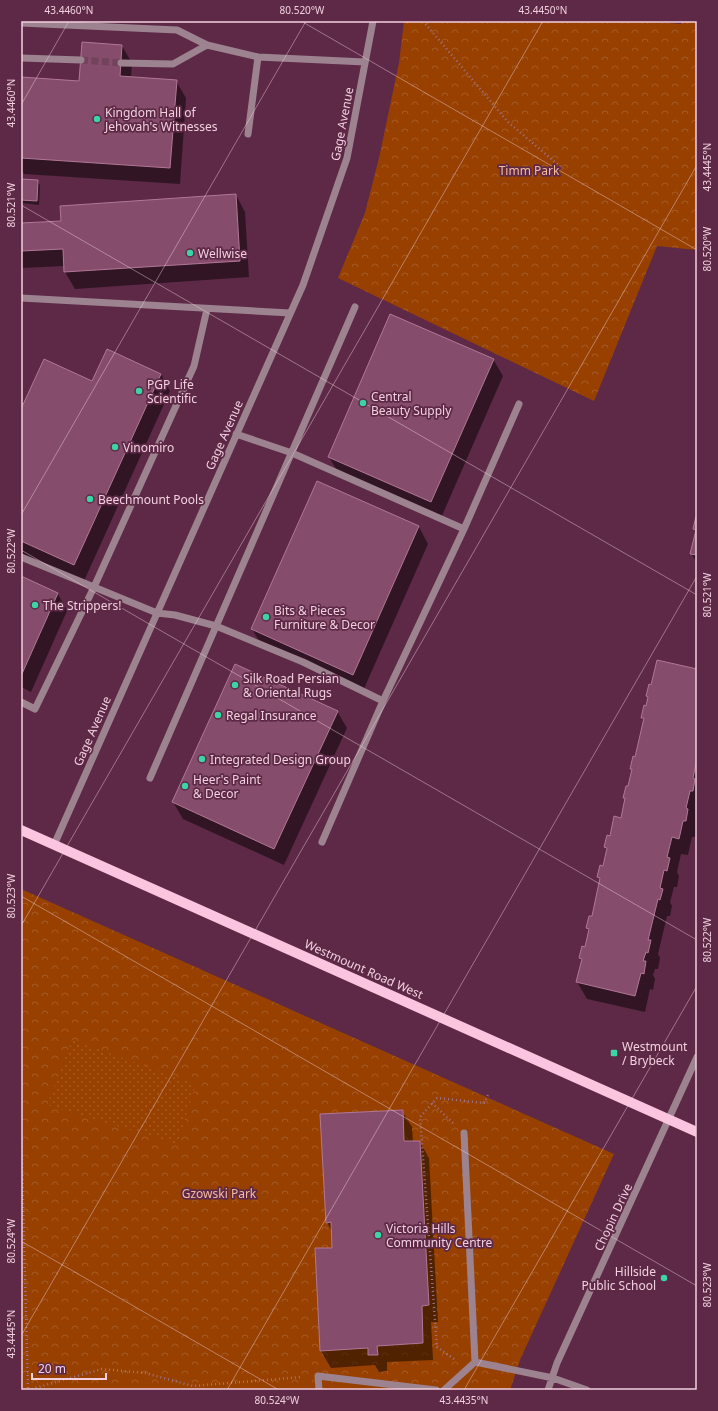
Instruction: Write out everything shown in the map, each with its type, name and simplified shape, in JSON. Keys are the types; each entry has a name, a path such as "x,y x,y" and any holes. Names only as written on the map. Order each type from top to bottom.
{"main road":[{"name":"Westmount Road West","path":"21,830 697,1132"}],"street":[{"name":"Gage Avenue","path":"54,845 303,285 348,158 373,21"},
{"path":"21,23 176,30 208,45 258,57 365,62"},
{"path":"121,63 173,64 208,45"},
{"path":"248,134 258,57"},
{"path":"21,58 81,60"},
{"path":"21,298 290,313"},
{"path":"150,778 355,307"},
{"path":"21,702 35,709 94,587 194,366 207,309"},
{"path":"322,842 383,701 464,529 519,404"},
{"path":"236,434 292,453 464,529"},
{"path":"21,557 157,613 175,615 216,626 303,662 383,701"},
{"name":"Chopin Drive","path":"548,1390 557,1363 697,1057"},
{"path":"464,1133 475,1362"},
{"path":"475,1362 553,1378 587,1390"},
{"path":"444,1390 475,1362"},
{"path":"319,1390 318,1376 436,1390"}],"path":[{"path":"423,21 508,122 563,169"},
{"path":"458,1362 437,1347 420,1117 437,1098 484,1103 489,1093"},
{"path":"432,1103 464,1133"},
{"path":"21,1122 29,1390 102,1369 144,1373 193,1386 318,1376"}],"green space":[{"name":"Timm Park","path":"404,21 648,21 681,24 681,21 697,21 697,250 657,246 594,401 338,278 365,213 379,158 399,63"},
{"name":"Gzowski Park","path":"21,889 614,1154 520,1360 510,1390 21,1390"},
{"path":"72,1040 196,1084 177,1144 47,1105"}],"building":[{"name":"Kingdom Hall of Jehovah's Witnesses","path":"82,42 122,45 120,76 177,80 170,168 21,158 21,77 79,81"},
{"path":"21,179 38,180 37,201 21,200"},
{"path":"236,194 240,261 64,272 63,249 21,251 21,223 61,221 60,206"},
{"path":"390,314 494,359 431,502 328,457"},
{"path":"107,349 161,374 74,565 21,541 21,409 44,359 92,381"},
{"path":"317,481 419,526 353,675 251,629"},
{"path":"696,516 697,555 690,554 696,530 693,529"},
{"path":"21,576 58,593 21,676"},
{"path":"657,660 697,669 697,759 693,778 695,779 693,791 690,791 686,808 688,809 686,821 683,821 679,839 672,837 667,857 670,858 667,871 664,870 660,888 663,889 660,900 658,899 648,940 651,940 648,953 646,952 643,961 646,961 644,974 641,973 635,996 576,982 582,959 579,958 582,946 585,947 589,929 586,928 589,916 592,916 600,878 597,877 600,865 603,866 607,848 604,847 607,835 610,836 614,816 621,818 625,798 623,798 626,786 628,786 633,756 635,757 644,718 641,718 644,705 646,706 648,697 646,696 649,684 651,685"},
{"path":"235,664 338,711 274,849 172,802"},
{"name":"Victoria Hills Community Centre","path":"403,1110 404,1141 420,1141 429,1305 422,1306 423,1343 377,1346 378,1355 368,1355 368,1348 320,1351 315,1248 332,1248 331,1222 326,1223 320,1114"}],"tunnel":[{"path":"81,60 121,63"}],"place":[{"name":"Kingdom Hall of Jehovah's Witnesses","path":"97,119"},
{"name":"Wellwise","path":"190,253"},
{"name":"PGP Life Scientific","path":"139,391"},
{"name":"Central Beauty Supply","path":"363,403"},
{"name":"Vinomiro","path":"115,447"},
{"name":"Beechmount Pools","path":"90,499"},
{"name":"The Strippers!","path":"35,605"},
{"name":"Bits & Pieces Furniture & Decor","path":"266,617"},
{"name":"Silk Road Persian & Oriental Rugs","path":"235,685"},
{"name":"Regal Insurance","path":"218,715"},
{"name":"Integrated Design Group","path":"202,759"},
{"name":"Heer's Paint & Decor","path":"185,786"},
{"name":"Westmount / Brybeck","path":"614,1053"},
{"name":"Victoria Hills Community Centre","path":"378,1235"},
{"name":"Hillside Public School","path":"664,1278"}]}
